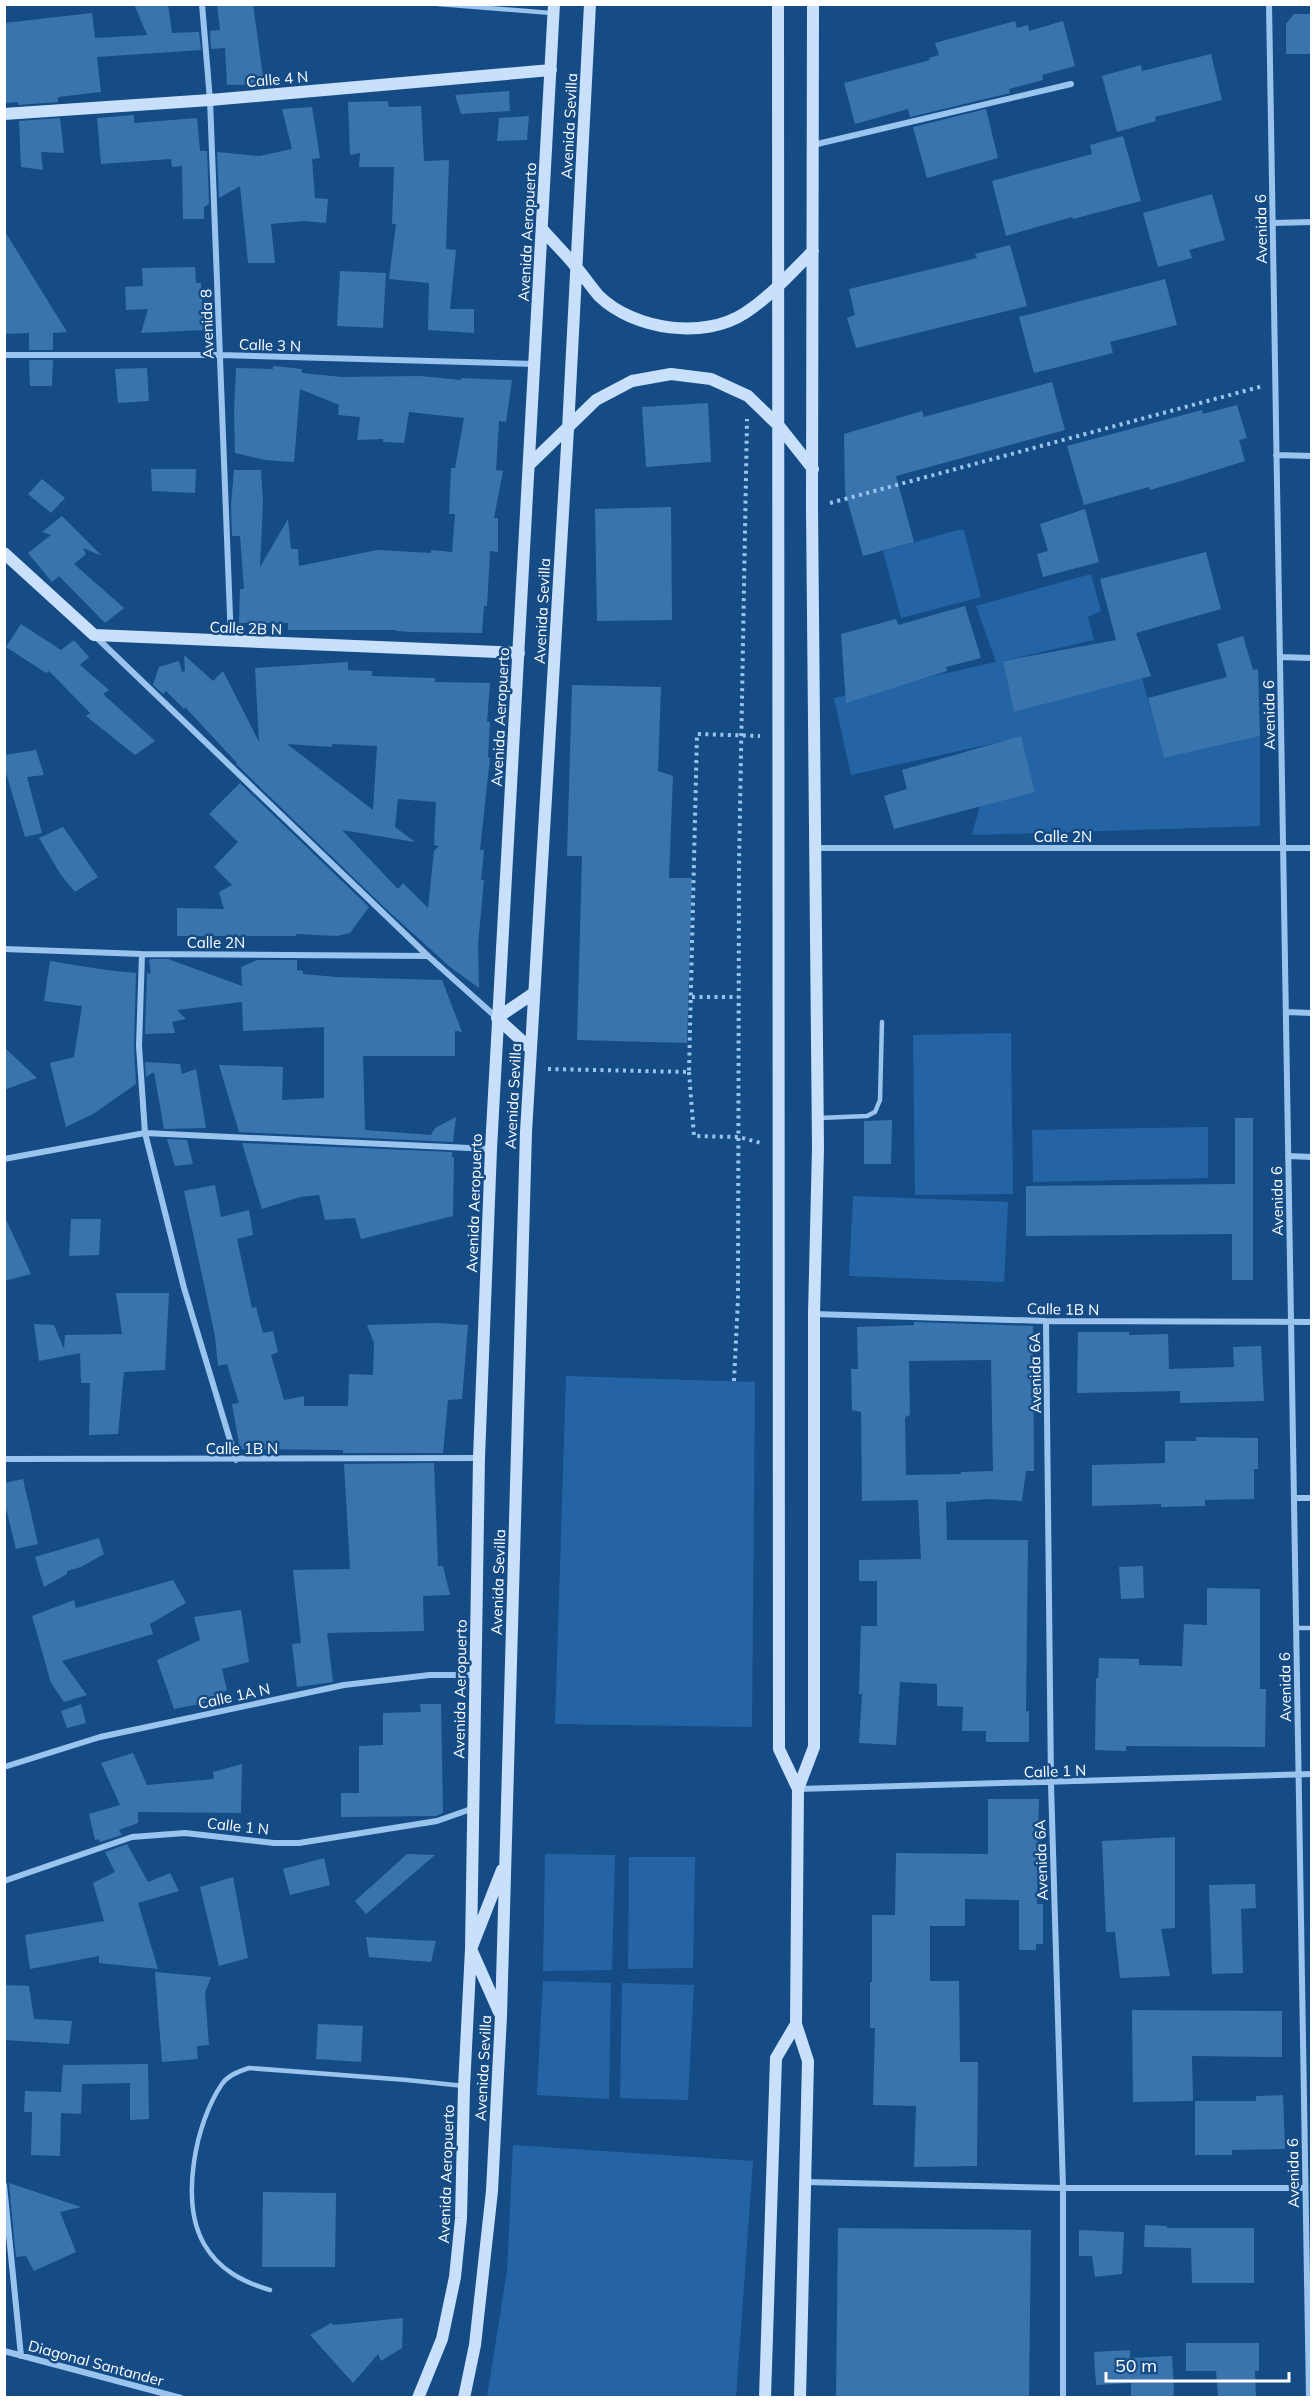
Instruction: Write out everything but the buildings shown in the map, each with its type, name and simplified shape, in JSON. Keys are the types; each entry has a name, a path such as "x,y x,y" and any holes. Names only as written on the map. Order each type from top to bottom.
{"main road":[{"name":"Avenida Sevilla","path":"464,2397 476,2334 492,2191 501,2016 526,1132 568,429 590,4"},
{"path":"778,4 779,1749 798,1790"},
{"path":"800,2397 808,2061 796,2024 798,1790 814,1747 814,1314 817,1119 812,508 813,4"},
{"name":"Avenida Aeropuerto","path":"418,2397 442,2339 455,2277 461,2218 464,2086 471,1949 479,1458 491,1149 554,9"},
{"name":"Calle 4 N","path":"4,114 210,100 551,70"},
{"path":"542,230 576,266 600,297 632,318 669,329 708,327 744,314 778,286 813,251"},
{"path":"529,465 596,400 632,381 671,374 711,379 748,396 779,426 813,469"},
{"path":"4,553 94,635"},
{"name":"Calle 2B N","path":"94,635 519,653"},
{"path":"531,1048 497,1018 534,993"},
{"path":"501,2016 471,1949 505,1861"},
{"path":"765,2397 776,2058 796,2024"}],"street":[{"name":"Avenida 8","path":"201,4 210,100 231,642"},
{"name":"Avenida 6","path":"1269,4 1309,2397"},
{"path":"813,145 1071,84"},
{"path":"1272,222 1311,222"},
{"name":"Calle 3 N","path":"4,356 220,356 535,364"},
{"path":"1276,455 1311,456"},
{"path":"94,635 428,956 497,1018"},
{"path":"1280,657 1311,658"},
{"name":"Calle 2N","path":"814,848 1311,848"},
{"name":"Calle 2N","path":"4,949 141,954 428,956"},
{"path":"141,954 140,1046 145,1133 184,1288 236,1460"},
{"path":"1286,1012 1311,1013"},
{"path":"4,1159 145,1133 491,1149"},
{"path":"1288,1156 1311,1157"},
{"name":"Calle 1B N","path":"814,1314 1046,1321 1311,1322"},
{"name":"Avenida 6A","path":"1046,1321 1051,1784 1063,2188 1062,2397"},
{"name":"Calle 1B N","path":"4,1459 479,1458"},
{"path":"1293,1498 1311,1498"},
{"name":"Calle 1A N","path":"4,1767 100,1737 344,1685 430,1675 474,1675"},
{"name":"Calle 1 N","path":"798,1790 1051,1784 1311,1774"},
{"name":"Calle 1 N","path":"4,1881 132,1837 185,1833 274,1843 299,1843 437,1821 474,1808"},
{"path":"1303,2052 1311,2052"},
{"path":"805,2182 1063,2188 1305,2188"},
{"path":"4,2185 21,2356"},
{"name":"Diagonal Santander","path":"4,2351 181,2397"}],"lane":[{"path":"438,4 554,9"},
{"path":"817,1119 867,1116 875,1112 880,1100 882,1022"},
{"path":"1296,1628 1311,1628"},
{"path":"270,2290 233,2276 204,2244 195,2223 192,2207 195,2157 207,2116 222,2084 232,2075 249,2068 464,2086"}],"path":[{"path":"812,508 1275,382"},
{"path":"734,1381 738,1299 738,997 748,396"},
{"path":"778,1148 738,1137 694,1136 689,1072 697,735 779,737"},
{"path":"692,996 738,997"},
{"path":"546,1080 547,1069 689,1072"}],"shaded area":[{"path":"964,530 981,597 901,618 883,551"},
{"path":"1091,574 1101,611 1088,617 1094,640 1003,661 1014,712 1142,678 1164,758 1260,736 1260,826 972,835 980,805 1035,792 1021,737 851,775 834,698 996,662 976,606"},
{"path":"1011,1033 1013,1194 915,1195 913,1035"},
{"path":"1208,1127 1208,1178 1033,1182 1032,1130"},
{"path":"853,1196 1008,1202 1004,1282 849,1276"},
{"path":"566,1376 755,1382 752,1727 555,1724"},
{"path":"545,1854 615,1855 612,1970 543,1971"},
{"path":"629,1857 695,1857 693,1968 628,1969"},
{"path":"543,1981 611,1983 609,2099 537,2095"},
{"path":"622,1983 694,1985 688,2100 620,2098"},
{"path":"513,2145 753,2161 736,2397 487,2397 507,2271"}]}
